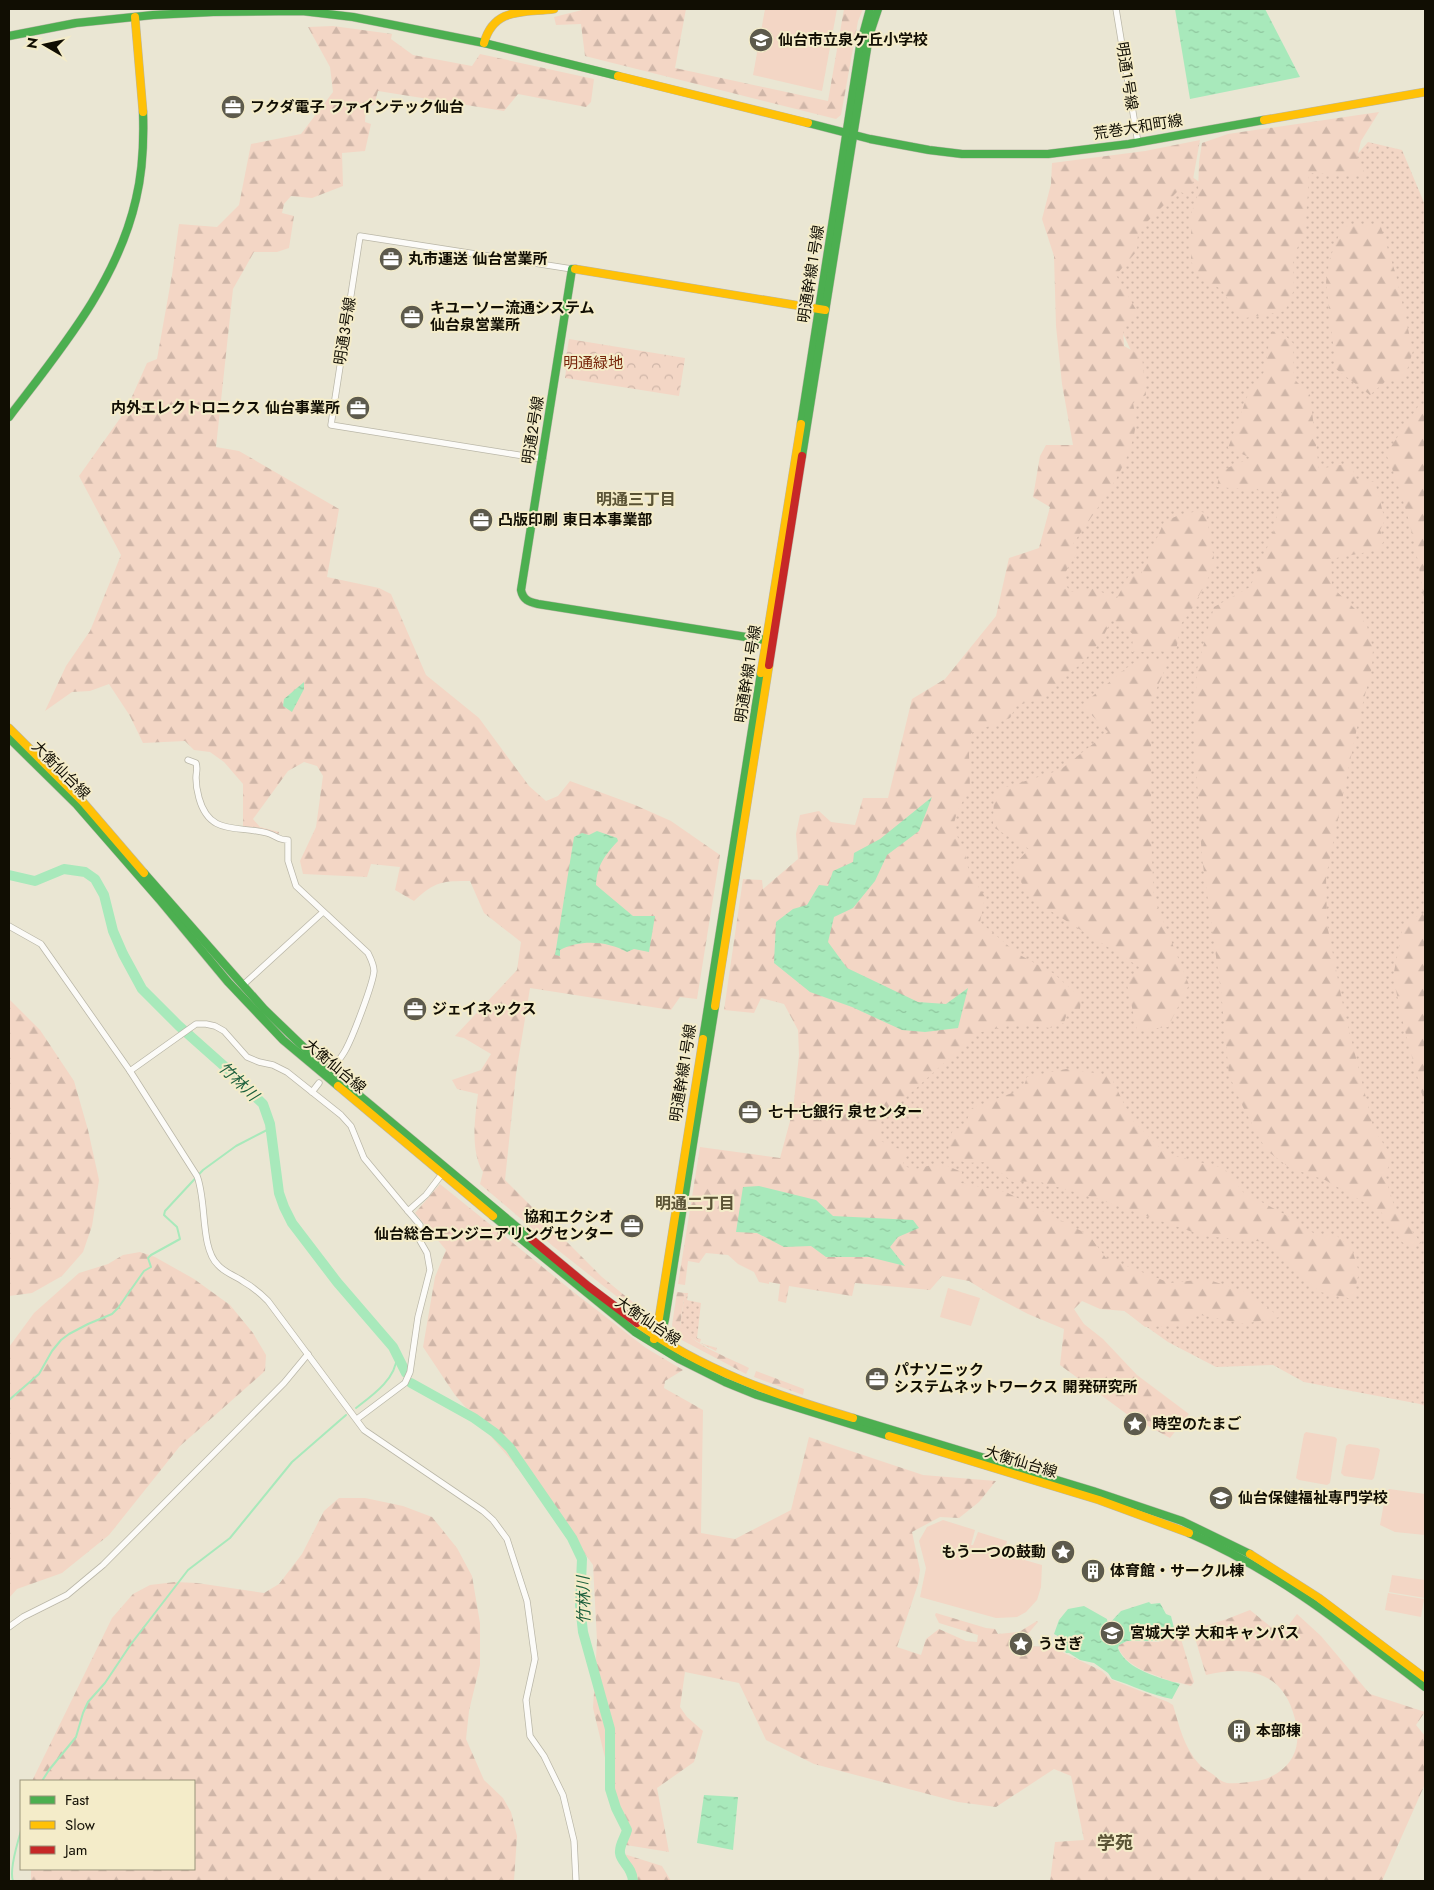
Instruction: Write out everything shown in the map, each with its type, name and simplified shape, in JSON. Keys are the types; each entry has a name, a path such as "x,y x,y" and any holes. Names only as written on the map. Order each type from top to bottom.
{"street":[{"path":"484,43 492,22 502,16 554,9"},
{"path":"850,133 860,46 866,17 870,9"},
{"path":"850,133 869,36 878,9"},
{"name":"明通１号線","path":"1116,9 1138,143"},
{"name":"荒巻大和町線","path":"9,36 76,23 239,10 302,11 353,17 484,43 870,139 929,150 991,155 1048,154 1138,143 1425,92"},
{"path":"9,417 82,320 97,297 119,252 130,222 141,171 143,148 142,96 135,17"},
{"name":"明通幹線１号線","path":"655,1345 659,1337 850,133"},
{"name":"明通３号線","path":"543,459 331,425 360,236 572,269"},
{"path":"572,269 823,310"},
{"name":"明通２号線","path":"572,269 521,590 525,600 538,604 770,641"},
{"name":"大衡仙台線","path":"9,728 83,802 264,1009 318,1061 618,1310 694,1358 761,1389 1093,1490 1189,1525 1236,1546 1319,1598 1425,1678"},
{"name":"大衡仙台線","path":"9,738 77,805 228,982 277,1034 608,1312 655,1345 732,1386 757,1395 1110,1503 1194,1535 1254,1564 1310,1600 1425,1687"},
{"path":"188,760 198,765 196,780 199,798 204,810 213,822 228,828 270,834 279,840 288,840 288,861 296,886 368,953 374,969 373,977 347,1047 335,1064"},
{"path":"243,985 323,912"},
{"path":"9,926 41,944 130,1071 188,1160 197,1176 202,1192 207,1245 218,1266 248,1284 268,1301 364,1430 483,1511 508,1538 527,1601 535,1659 526,1700 530,1736 544,1756 563,1795 574,1841 576,1881"},
{"path":"130,1071 196,1024 215,1026 224,1031 247,1057 273,1065 287,1072 342,1115 351,1126 364,1158 420,1225 419,1239 425,1247 430,1267 418,1317 412,1366 405,1383 357,1419"},
{"path":"312,1092 319,1083"},
{"path":"408,1211 426,1196 442,1174"},
{"path":"9,1627 23,1617 67,1595 103,1565 284,1383 308,1354"}],"green space":[{"path":"586,9 686,9 675,68 828,101 844,9 863,9 858,21 841,115 836,119 585,56 581,24 556,25 554,17"},
{"path":"765,9 837,9 822,91 753,75"},
{"path":"333,26 392,34 391,39 413,55 472,66 480,54 594,79 591,102 586,107 518,94 504,111 378,91 374,105 366,107 365,122 371,124 365,151 342,153 343,186 312,198 291,196 284,204 282,213 294,216 289,248 277,252 254,252 233,289 216,447 239,451 339,509 327,577 379,588 391,594 426,675 479,718 529,786 546,801 558,796 570,781 635,805 671,821 720,855 697,999 680,997 671,1010 530,988 516,1074 505,1180 602,1277 640,1308 639,1314 554,1247 480,1184 483,1172 476,1154 474,1134 478,1094 457,1089 452,1080 481,1070 491,1054 464,1038 455,1036 517,970 521,942 484,913 470,881 453,881 434,886 414,901 395,890 400,867 371,864 367,877 303,874 300,861 316,827 323,776 317,766 304,762 288,771 253,819 260,827 279,832 278,835 243,827 243,784 224,762 210,752 194,750 185,741 143,743 130,716 109,684 90,691 72,692 45,711 66,666 90,631 121,555 79,476 126,410 147,363 157,359 179,224 217,227 239,205 251,144 301,134 333,92 330,67 308,27"},
{"path":"1379,112 1361,141 1357,157 1366,176 1309,173 1304,234 1293,257 1294,290 1285,311 1240,319 1222,290 1202,277 1191,262 1191,214 1198,194 1199,162 1202,143 1228,134"},
{"path":"1200,140 1190,196 1178,191 1138,231 1137,251 1116,275 1138,313 1123,326 1124,346 1142,356 1146,395 1133,403 1136,422 1128,455 1111,488 1071,547 1077,553 1062,578 1070,592 1091,588 1117,598 1128,577 1141,574 1164,522 1179,515 1196,512 1206,513 1215,565 1191,611 1181,624 1176,651 1132,652 1133,634 1112,619 1102,639 1083,662 1038,700 1017,705 1010,718 971,733 969,754 970,788 957,812 953,827 965,853 969,872 985,897 980,922 1018,954 1053,973 1081,998 1080,1009 1068,1009 1064,1023 1050,1028 1017,1024 977,1033 880,1121 881,1141 908,1153 902,1166 916,1169 940,1163 962,1172 961,1183 1006,1192 1089,1235 1106,1258 1170,1283 1206,1279 1246,1292 1280,1317 1244,1324 1196,1314 1186,1325 1145,1327 1125,1311 1100,1309 1082,1301 1074,1309 1084,1324 1103,1339 1137,1375 1189,1414 1170,1438 1128,1415 1060,1365 1064,1329 1028,1314 969,1281 942,1276 930,1290 855,1283 852,1296 789,1286 786,1303 778,1301 780,1284 759,1282 754,1272 738,1264 728,1255 706,1253 699,1263 688,1261 685,1285 678,1284 700,1147 780,1158 793,1110 799,1055 798,1030 784,1004 761,998 754,1013 724,1010 743,879 762,880 763,889 798,859 796,834 800,815 819,811 831,822 855,825 863,798 888,798 912,699 945,679 996,616 1009,558 1039,548 1050,507 1033,497 1040,456 1046,445 1073,445 1062,384 1056,326 1054,256 1042,219 1051,184 1052,163 1145,151"},
{"path":"1368,142 1402,150 1425,205 1425,1406 1304,1382 1273,1365 1216,1367 1168,1342 1089,1286 878,1176 867,1116 974,924 945,832 966,729 1056,580 1135,359 1117,321 1110,275 1132,229 1188,174 1208,188 1348,165"},
{"path":"1360,224 1380,224 1396,275 1413,351 1404,380 1387,380 1370,395 1336,369 1326,282 1330,258 1342,227"},
{"path":"1280,331 1293,343 1294,379 1310,395 1319,469 1350,463 1357,480 1375,482 1385,520 1380,530 1384,541 1378,550 1331,559 1332,587 1355,609 1367,626 1373,649 1372,667 1358,723 1326,877 1327,924 1344,1010 1374,1130 1392,1156 1385,1177 1395,1208 1421,1243 1410,1247 1402,1242 1381,1212 1325,1180 1290,1168 1266,1150 1243,1107 1229,1075 1221,991 1202,858 1194,737 1197,669 1214,607 1250,587 1273,534 1282,492 1217,487 1220,471 1251,458 1228,448 1250,389 1264,372 1271,332"},
{"name":"明通緑地","path":"569,339 685,358 679,396 565,378 566,370 564,369"},
{"path":"1419,405 1425,408 1425,629 1424,598 1414,543 1405,507 1386,454"},
{"path":"1138,660 1169,660 1151,702 1151,838 1154,898 1189,985 1168,1027 1137,1030 1126,980 1141,968 1030,898 1013,866 1029,849 993,827 994,791 1060,770 1108,732 1082,705"},
{"path":"1422,914 1425,915 1425,1105 1393,977 1402,931 1411,919"},
{"path":"9,999 40,1030 74,1081 88,1130 99,1180 92,1226 83,1252 62,1276 32,1293 9,1296"},
{"path":"1066,1069 1110,1075 1132,1120 1166,1154 1224,1168 1243,1192 1286,1215 1318,1236 1336,1235 1352,1249 1359,1272 1353,1299 1320,1292 1267,1242 1204,1236 1095,1198 1037,1181 1013,1182 987,1162 966,1163 947,1155 953,1128 963,1129 972,1108 1023,1089 1027,1077"},
{"path":"440,1184 646,1348 683,1370 665,1381 664,1388 703,1410 701,1533 735,1539 791,1510 809,1437 923,1475 996,1481 979,1502 959,1518 940,1517 912,1532 920,1570 918,1584 897,1647 921,1655 926,1639 939,1629 966,1641 977,1642 978,1635 939,1623 935,1615 936,1613 995,1629 998,1634 1019,1632 1037,1621 1026,1636 1019,1640 1018,1646 1057,1647 1064,1653 1102,1671 1110,1679 1173,1705 1189,1751 1199,1764 1222,1781 1238,1783 1268,1778 1278,1773 1287,1765 1293,1756 1297,1742 1295,1719 1282,1690 1273,1681 1262,1675 1236,1671 1206,1675 1195,1638 1195,1629 1250,1610 1281,1635 1297,1614 1321,1636 1370,1694 1425,1712 1416,1725 1425,1736 1425,1784 1382,1881 1050,1881 1055,1842 1084,1840 1071,1776 1054,1769 996,1807 958,1802 814,1764 766,1740 739,1683 685,1672 680,1707 687,1717 703,1731 694,1762 657,1788 669,1852 626,1845 593,1708 597,1641 593,1565 555,1511 455,1395 423,1347 435,1277 446,1250 415,1213"},
{"path":"140,1252 155,1257 194,1279 230,1305 253,1333 266,1355 265,1371 180,1446 109,1535 62,1573 17,1589 9,1598 9,1347 34,1313 79,1273 108,1264 123,1255"},
{"path":"948,1288 980,1298 971,1326 940,1317"},
{"path":"677,1292 685,1293 680,1325 685,1332 701,1344 749,1368 746,1374 676,1337 672,1325"},
{"path":"685,1293 688,1293 687,1300 701,1303 697,1338 701,1339 700,1343 691,1338 680,1326"},
{"path":"700,1343 717,1348 716,1351 711,1348"},
{"path":"756,1371 804,1389 803,1395 754,1377"},
{"path":"1306,1432 1335,1437 1337,1439 1330,1483 1327,1485 1296,1478 1304,1434"},
{"path":"1349,1444 1378,1448 1380,1450 1372,1480 1344,1476 1341,1473 1346,1446"},
{"path":"1389,1489 1425,1494 1425,1535 1395,1532 1380,1525 1386,1492"},
{"path":"339,1498 365,1498 403,1506 432,1517 457,1548 472,1576 480,1623 480,1665 469,1711 466,1739 484,1780 503,1798 511,1812 517,1836 514,1881 31,1881 31,1870 195,1870 195,1780 32,1780 112,1618 133,1594 150,1585 175,1582 197,1583 264,1593 279,1584 302,1554 324,1511"},
{"path":"943,1520 975,1530 971,1545 973,1545 978,1532 1007,1541 1004,1554 1042,1565 1041,1587 1037,1600 1026,1612 1017,1617 996,1618 920,1597 926,1568 919,1541 927,1527"},
{"path":"1392,1575 1425,1580 1425,1598 1389,1592"},
{"path":"1388,1593 1424,1599 1421,1617 1385,1610"},
{"path":"1176,1636 1178,1639 1181,1639 1194,1682 1191,1686 1172,1682 1141,1669 1128,1660 1118,1647 1127,1641 1158,1642"},
{"path":"624,1854 662,1866 671,1881 630,1881"}],"water":[{"path":"1175,9 1265,9 1300,77 1190,99"},
{"path":"304,682 304,689 292,712 283,706 284,699"},
{"path":"932,797 919,831 887,855 875,881 853,908 834,917 828,942 847,968 918,1002 946,1004 968,988 958,1028 925,1032 902,1030 852,1007 810,992 774,963 776,922 793,909 807,905 819,885 828,886 833,871 853,862 854,853 880,839"},
{"path":"597,831 617,838 618,841 603,861 598,872 596,885 633,916 655,916 649,952 634,949 627,952 603,944 585,943 568,946 560,950 560,956 555,955 574,837 582,833 589,835"},
{"path":"759,1186 816,1200 833,1216 913,1220 919,1228 898,1237 890,1247 905,1266 869,1257 826,1257 811,1246 784,1247 757,1233 736,1232 743,1187"},
{"path":"1149,1602 1151,1604 1160,1603 1166,1614 1171,1616 1176,1636 1158,1641 1127,1641 1119,1645 1118,1648 1122,1656 1136,1667 1154,1676 1180,1684 1172,1699 1112,1679 1108,1673 1094,1663 1080,1660 1066,1653 1064,1650 1066,1647 1065,1640 1054,1634 1059,1620 1068,1609 1084,1606 1107,1619 1108,1625 1121,1611"},
{"path":"704,1795 738,1797 733,1850 697,1843"}],"waterway":[{"name":"竹林川","path":"9,875 35,881 64,869 85,872 95,879 104,895 113,931 142,989 263,1104 270,1124 279,1193 292,1223 337,1282 393,1347 406,1373"},
{"path":"9,1400 39,1374 52,1351 61,1340 88,1324 112,1314 118,1308 144,1271 151,1267 148,1258 151,1255 180,1239 177,1227 164,1215 165,1211 203,1170 236,1146 271,1128"},
{"path":"356,1408 376,1392 388,1379 393,1372 397,1356"},
{"name":"竹林川","path":"411,1383 474,1418 495,1433 510,1448 572,1538 582,1559 580,1605 583,1632 610,1729 610,1789 616,1808 627,1830 621,1844 620,1853 631,1872 633,1881"},
{"path":"43,1780 76,1737 88,1702 105,1683 131,1644 188,1570 230,1538 292,1462 346,1415"},
{"path":"13,1881 13,1864 20,1835"}],"traffic: fast":[{"path":"801,424 860,46 870,9"},
{"path":"802,456 869,36 878,9"},
{"path":"9,36 76,23 153,15 302,11 353,17 484,43 618,76"},
{"path":"9,417 67,341 101,287 115,259 127,230 136,199 143,156 143,112"},
{"path":"808,123 870,139 929,150 962,154 1048,154 1129,144 1264,120"},
{"path":"575,269 572,269 521,590 523,596 529,601 538,604 771,641"},
{"path":"703,1039 761,673"},
{"path":"9,738 77,805 228,982 283,1040 338,1086"},
{"path":"144,873 264,1009 318,1061 530,1238"},
{"path":"660,1341 715,1006"},
{"path":"493,1216 635,1332 679,1359 725,1382 757,1395 889,1436"},
{"path":"853,1418 1093,1491 1182,1521 1250,1554"},
{"path":"1189,1533 1222,1548 1283,1583 1312,1602 1425,1687"}],"traffic: slow":[{"path":"484,43 489,31 502,17 521,12 554,9"},
{"path":"135,17 143,112"},
{"path":"618,76 808,123"},
{"path":"1264,120 1425,92"},
{"path":"575,269 825,310"},
{"path":"761,673 801,424"},
{"path":"715,1006 769,665"},
{"path":"9,728 83,802 144,873"},
{"path":"654,1339 659,1318 703,1039"},
{"path":"338,1086 493,1216"},
{"path":"637,1323 687,1355 741,1380 853,1418"},
{"path":"889,1436 1099,1500 1189,1533"},
{"path":"1250,1554 1319,1598 1425,1678"}],"traffic: jam":[{"path":"769,665 802,456"},
{"path":"530,1238 588,1286 637,1323"}],"place":[{"name":"仙台市立泉ケ丘小学校","path":"761,40"},
{"name":"フクダ電子 ファインテック仙台","path":"233,107"},
{"name":"丸市運送 仙台営業所","path":"391,259"},
{"name":"キユーソー流通システム 仙台泉営業所","path":"412,317"},
{"name":"内外エレクトロニクス 仙台事業所","path":"358,408"},
{"name":"凸版印刷 東日本事業部","path":"481,520"},
{"name":"ジェイネックス","path":"415,1009"},
{"name":"七十七銀行 泉センター","path":"750,1112"},
{"name":"協和エクシオ 仙台総合エンジニアリングセンター","path":"632,1226"},
{"name":"パナソニック システムネットワークス 開発研究所","path":"877,1379"},
{"name":"時空のたまご","path":"1135,1424"},
{"name":"仙台保健福祉専門学校","path":"1221,1498"},
{"name":"もう一つの鼓動","path":"1063,1552"},
{"name":"体育館・サークル棟","path":"1093,1571"},
{"name":"宮城大学 大和キャンパス","path":"1112,1633"},
{"name":"うさぎ","path":"1021,1644"},
{"name":"本部棟","path":"1239,1731"}],"district":[{"name":"明通三丁目","path":"636,499"},
{"name":"明通二丁目","path":"695,1203"},
{"name":"学苑","path":"1115,1843"}]}
